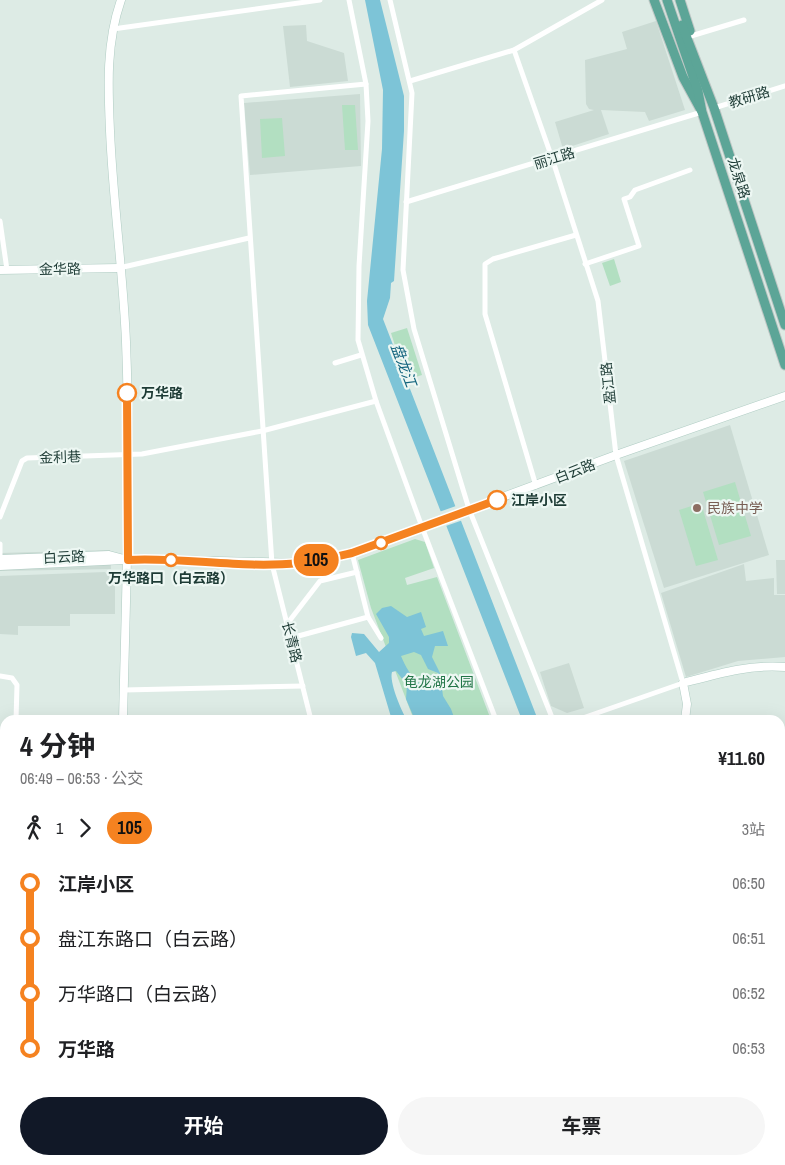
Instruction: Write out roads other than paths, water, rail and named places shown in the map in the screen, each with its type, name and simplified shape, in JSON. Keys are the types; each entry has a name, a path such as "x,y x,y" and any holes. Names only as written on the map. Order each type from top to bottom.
{"main road":[{"path":"654,0 683,77 702,112"},
{"path":"660,0 686,74 702,112"},
{"name":"龙泉路","path":"667,0 696,84 702,112 785,364"},
{"path":"680,0 691,36 693,54"},
{"name":"龙泉路","path":"674,3 714,108 785,325"}],"street":[{"path":"121,0 113,29 109,54 110,112 119,268 126,340 128,560 123,715"},
{"path":"113,29 320,0"},
{"path":"350,0 366,84 367,162 357,325 362,355 376,401 422,527 494,715"},
{"path":"390,0 395,29 410,81 412,123 403,270 406,293 465,511 551,715"},
{"path":"410,81 514,50 602,0"},
{"path":"691,36 744,20"},
{"name":"盈江路","path":"514,50 552,158 600,314 616,455 684,683 687,704 686,715"},
{"name":"长青路","path":"310,715 272,564 241,96 366,84"},
{"name":"教研路","path":"714,108 785,86"},
{"name":"丽江路","path":"406,202 702,112"},
{"path":"585,264 639,246 624,199 635,190 690,170"},
{"path":"0,222 4,270"},
{"path":"537,486 485,314 485,264 493,259 576,235"},
{"path":"119,268 249,238"},
{"name":"金华路","path":"4,270 119,268"},
{"path":"335,363 362,355"},
{"name":"白云路","path":"0,566 128,560 272,564 297,563 352,553 537,486 616,455 785,396"},
{"name":"金利巷","path":"0,517 22,461 28,458 142,454 262,431 376,401"},
{"path":"0,544 0,559"},
{"path":"352,553 368,617 381,638"},
{"name":"白云路","path":"0,559 109,555 128,560"},
{"path":"287,624 320,581 356,572"},
{"path":"291,638 368,617"},
{"path":"591,715 684,683 744,668 759,666 785,668"},
{"path":"0,676 7,676 17,685 16,715"},
{"path":"124,690 303,686"}],"water":[{"path":"365,0 380,0 404,96 404,131 394,281 391,283 390,298 383,319 536,715 520,715 368,325 367,301 382,149 383,90"},
{"path":"391,606 407,617 421,612 426,627 421,629 424,636 443,631 448,646 435,646 432,657 440,673 443,696 453,715 413,715 406,699 407,685 396,671 392,672 392,682 405,715 390,715 375,663 366,653 356,656 351,637 352,633 364,634 379,652 389,643 389,637 376,614 382,608","holes":["414,652 421,655 428,669 438,673 439,680 432,685 426,682 420,684 409,671 401,656"]}],"place":[{"name":"万华路","path":"127,393"},
{"name":"江岸小区","path":"497,500"},
{"name":"民族中学","path":"697,508"},
{"name":"万华路口（白云路）","path":"171,560"}],"water label":[{"name":"盘龙江","path":"404,365"}],"park label":[{"name":"龟龙湖公园","path":"439,682"}]}
